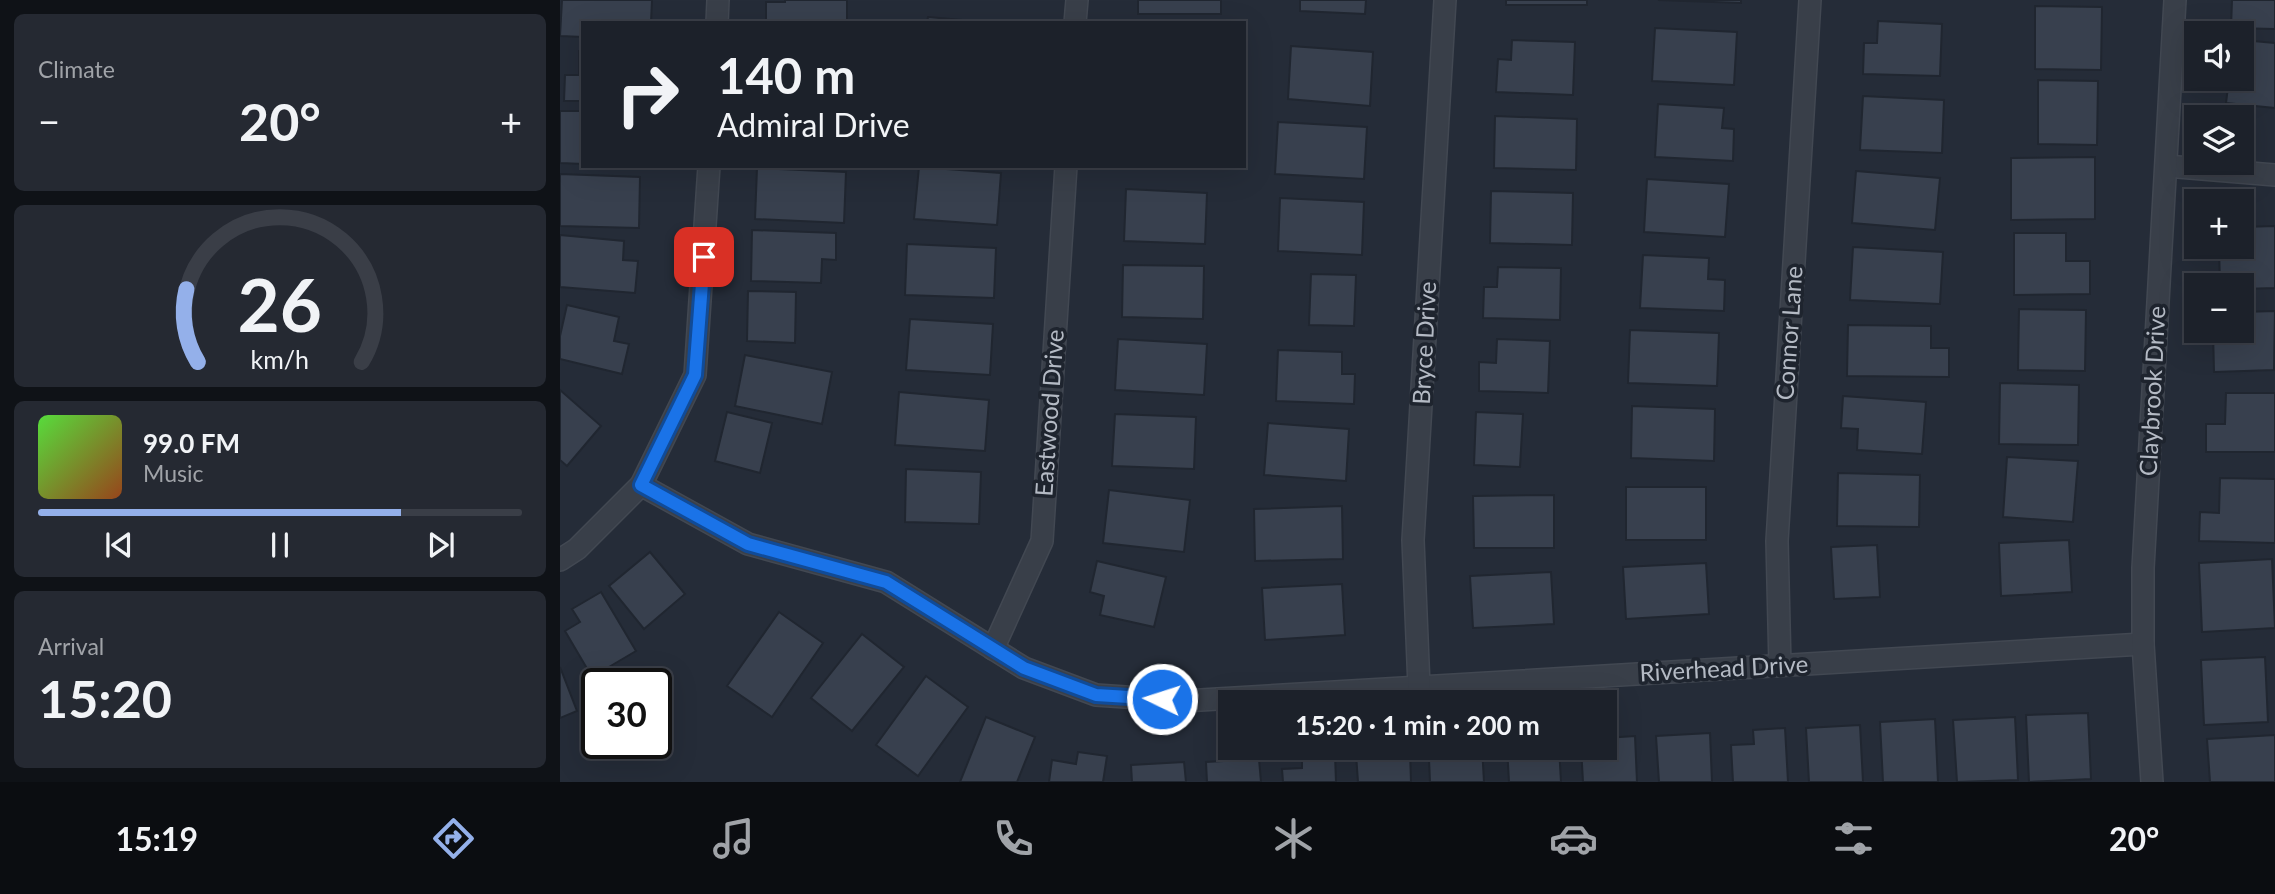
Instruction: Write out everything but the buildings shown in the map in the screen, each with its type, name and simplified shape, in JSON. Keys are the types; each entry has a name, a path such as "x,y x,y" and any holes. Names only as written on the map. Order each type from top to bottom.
{"street":[{"path":"717,21 718,0"},
{"path":"1075,21 1076,0"},
{"name":"Bryce Drive","path":"1419,687 1413,540 1446,0"},
{"name":"Connor Lane","path":"1780,666 1777,541 1811,0"},
{"name":"Claybrook Drive","path":"2152,782 2143,644 2143,568 2175,0"},
{"path":"2166,166 2275,176"},
{"path":"560,560 578,549 641,485 695,375 709,168"},
{"name":"Eastwood Drive","path":"993,649 1042,541 1066,168"},
{"name":"Riverhead Drive","path":"641,485 748,544 886,582 1024,668 1096,695 1184,701 2143,644"}],"route":[{"path":"704,257 695,375 641,485 748,544 886,582 1024,668 1096,695 1162,699"}]}
